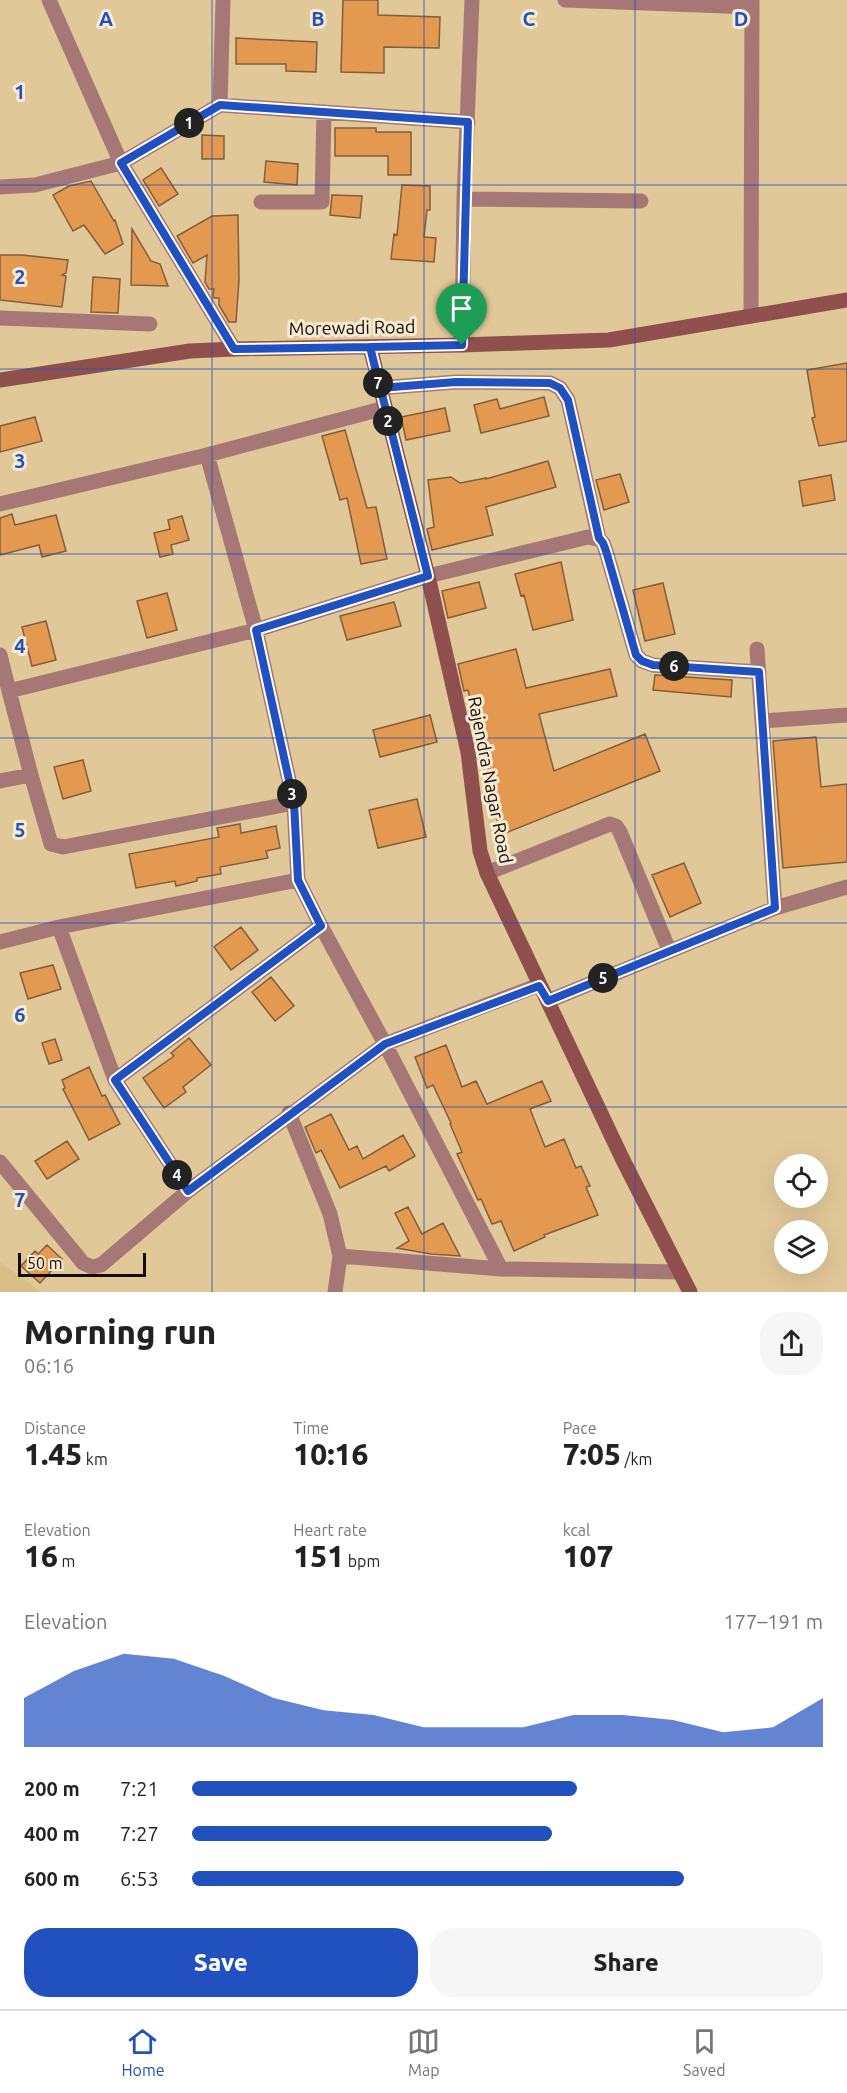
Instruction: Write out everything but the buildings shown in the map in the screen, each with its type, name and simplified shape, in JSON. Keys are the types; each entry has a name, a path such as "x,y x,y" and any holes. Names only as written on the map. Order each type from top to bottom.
{"street":[{"path":"49,0 121,163 234,349"},
{"path":"220,105 223,0"},
{"path":"462,345 464,199 472,0"},
{"path":"565,0 752,4 751,316"},
{"path":"0,187 35,185 121,163 220,105 468,122"},
{"path":"261,202 322,202 324,112"},
{"path":"464,199 641,201"},
{"name":"Morewadi Road","path":"0,380 190,351 609,340 847,300"},
{"path":"0,318 150,324"},
{"name":"Rajendra Nagar Road","path":"370,347 428,576 468,752 480,851 487,873 622,1158 690,1292"},
{"path":"380,388 480,382 550,383 560,388 568,400 599,538 606,551 636,655 642,661 653,665 759,672"},
{"path":"0,504 207,455 385,408"},
{"path":"207,455 256,630 294,803 298,880 501,1269"},
{"path":"9,691 256,630 428,576 588,537 599,538"},
{"path":"758,649 775,908"},
{"path":"0,655 51,844 63,847 294,803"},
{"path":"762,721 847,715"},
{"path":"0,781 31,775"},
{"path":"487,873 609,824 616,826 669,950"},
{"path":"0,942 59,927 298,880"},
{"path":"548,1001 775,908 847,887"},
{"path":"115,1080 321,926"},
{"path":"59,927 115,1080 188,1191"},
{"path":"0,1162 83,1263 92,1267 101,1265 188,1191 289,1113 385,1044 539,986"},
{"path":"289,1113 330,1214 340,1256 335,1292"},
{"path":"340,1256 501,1269 680,1272"}],"shaded area":[{"path":"0,1262 42,1292 0,1292"}],"route":[{"path":"462,345 370,347 380,388 456,382 550,383 560,388 568,400 599,538 606,551 636,655 642,661 653,665 759,672 775,908 548,1001 539,986 385,1044 289,1113 188,1191 115,1080 321,926 298,880 294,803 256,630 428,576 380,388 370,347 234,349 121,163 220,105 468,122 464,199 462,345"}]}
